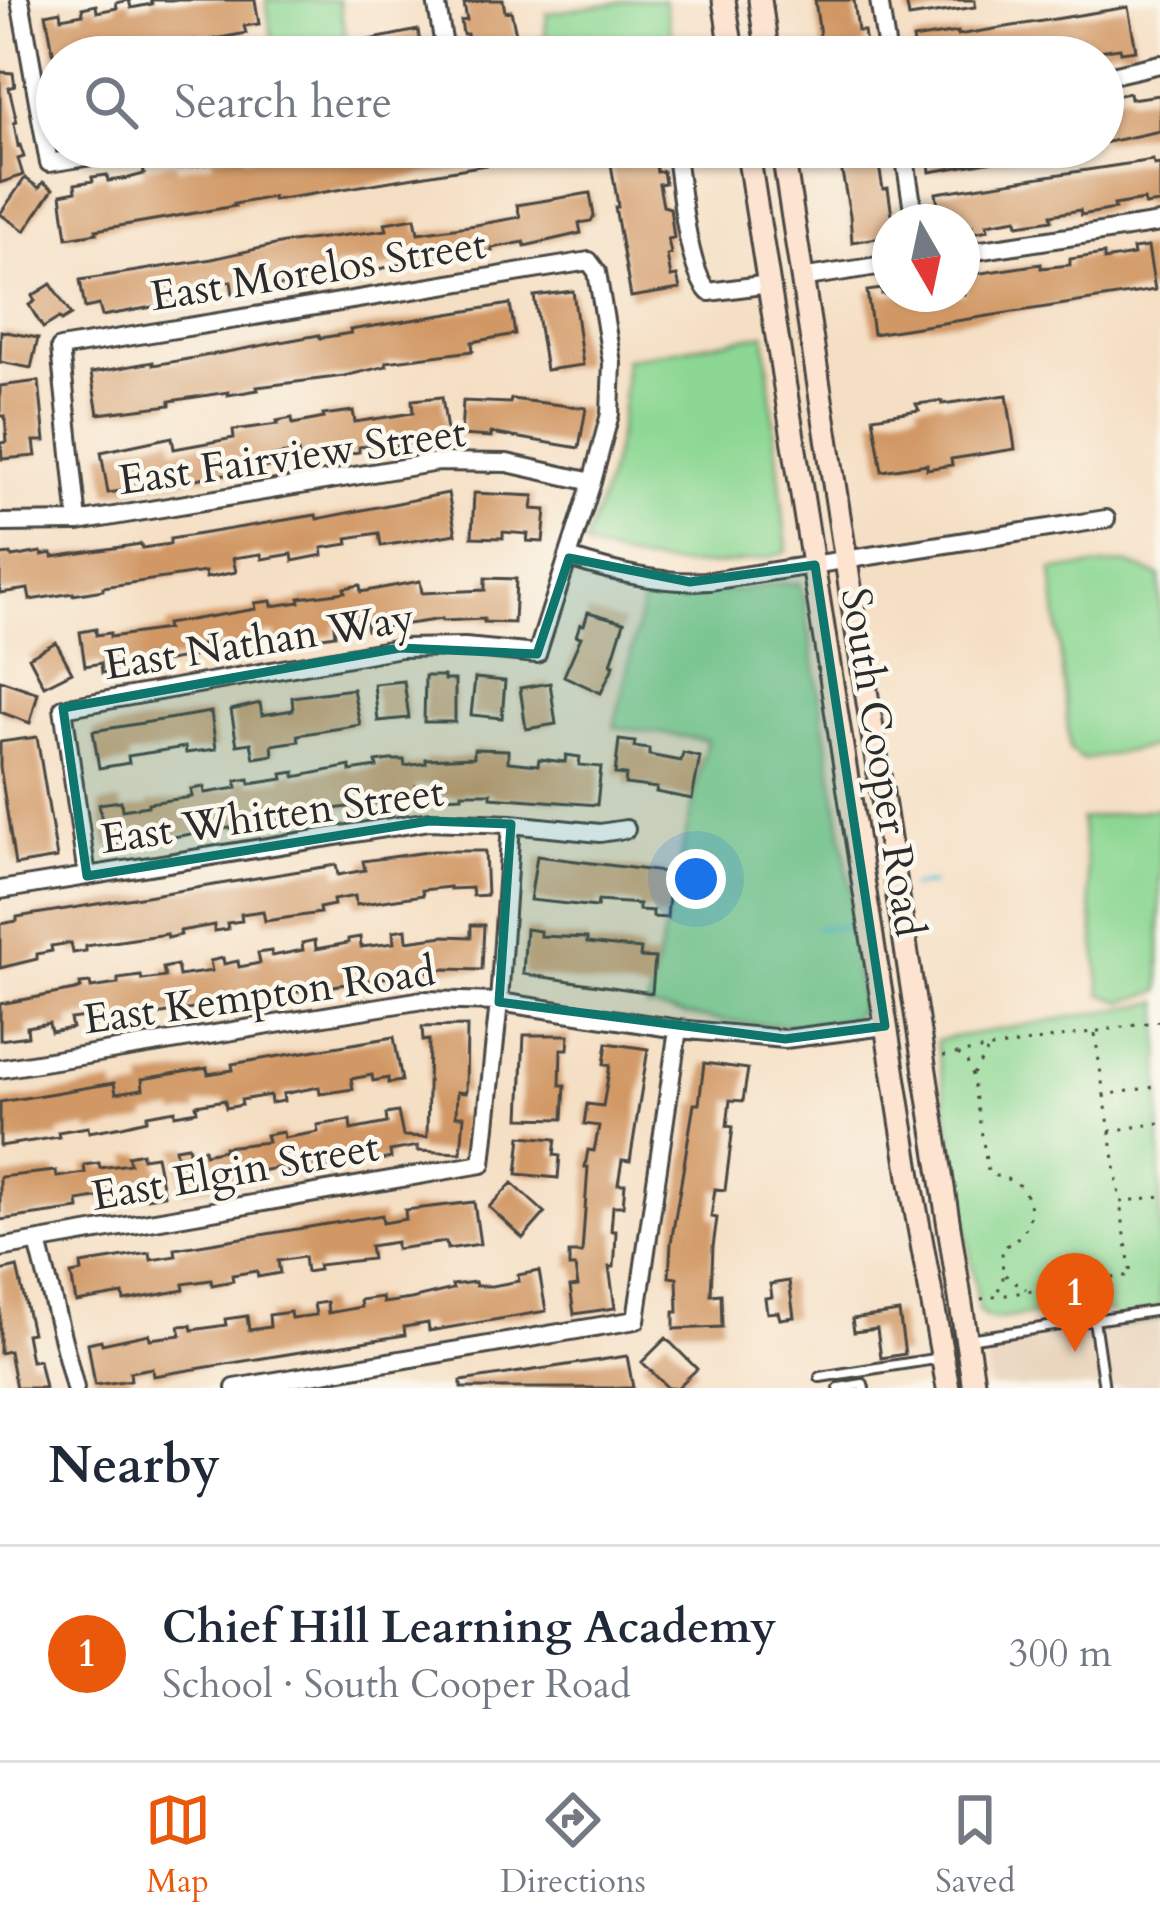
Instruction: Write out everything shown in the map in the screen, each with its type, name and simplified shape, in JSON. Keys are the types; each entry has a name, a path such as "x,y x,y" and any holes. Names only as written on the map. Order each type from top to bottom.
{"main road":[{"path":"724,0 730,36"},
{"path":"760,0 765,36"},
{"name":"South Cooper Road","path":"750,168 885,1026 948,1388"},
{"name":"South Cooper Road","path":"785,168 974,1388"},
{"path":"885,1026 916,1021"},
{"path":"941,1351 966,1339"}],"street":[{"path":"20,0 36,87"},
{"path":"436,0 442,36"},
{"path":"879,0 885,36"},
{"path":"1124,72 1160,64"},
{"path":"678,168 701,285 709,292 769,284"},
{"path":"906,168 912,204"},
{"path":"980,250 1160,223"},
{"name":"East Morelos Street","path":"78,522 60,348 589,261 597,272 612,363 610,414 592,482"},
{"path":"801,278 872,267"},
{"name":"East Fairview Street","path":"0,524 78,522 438,462 507,463 592,482"},
{"path":"592,482 569,558 623,575 690,582 1106,518"},
{"name":"East Nathan Way","path":"88,876 63,707 400,648 465,647 537,654 569,558"},
{"name":"East Whitten Street","path":"0,890 429,821 600,833 626,829"},
{"path":"499,1002 511,824"},
{"name":"East Kempton Road","path":"0,1069 423,1000 499,1002 678,1029 785,1039 885,1026"},
{"name":"East Elgin Street","path":"0,1249 482,1164 499,1002"},
{"path":"235,1388 636,1320 678,1029"},
{"path":"38,1242 75,1388"}],"lane":[{"path":"966,1339 1160,1310"},
{"path":"1094,1320 1105,1388"},
{"path":"820,1377 941,1351"},
{"path":"838,1388 863,1384 864,1388"}],"path":[{"path":"941,1057 1160,1021"},
{"path":"979,1300 1131,1275 1094,1032"},
{"path":"972,1075 990,1048"},
{"path":"958,1054 972,1075 988,1172 1017,1183 1028,1198 1030,1213 1023,1233 1002,1250 1004,1273 993,1298"},
{"path":"1104,1095 1160,1086"},
{"path":"1110,1131 1160,1123"},
{"path":"1120,1202 1160,1196"},
{"path":"1004,1273 1032,1291"}],"highlighted area":[{"path":"569,558 690,582 815,565 885,1026 785,1039 499,1002 511,824 429,821 87,876 63,708 400,648 537,654"}],"shaded area":[{"path":"1160,1319 1160,1388 991,1388 986,1356 994,1348"}],"green space":[{"path":"266,0 339,0 345,36 272,36"},
{"path":"664,0 672,36 545,36 547,13"},
{"path":"765,334 787,550 741,562 681,565 622,557 584,545 614,454 625,359"},
{"path":"1126,563 1160,576 1160,745 1083,760 1070,750 1052,570"},
{"path":"799,583 804,599 851,893 861,1005 853,1018 802,1025 724,1021 647,1007 707,740 614,727 642,588 712,592"},
{"path":"1160,808 1160,991 1123,1002 1101,994 1081,819"},
{"path":"1160,1002 1160,1319 1112,1328 1111,1311 1068,1309 993,1320 984,1316 979,1310 936,1040"}],"building":[{"path":"129,0 131,8 152,4 151,0 255,0 259,24 244,26 246,33 231,36 50,36 46,14 60,11 61,18 83,14 82,8 96,5 97,12 117,8 116,3"},
{"path":"503,0 505,12 511,11 516,36 463,34 464,4"},
{"path":"815,0 854,0 858,31 865,36 820,36"},
{"path":"906,0 975,0 975,7 909,17"},
{"path":"1128,7 1136,50 1124,52 1124,36 932,36"},
{"path":"418,30 419,36 388,36"},
{"path":"0,72 13,73 15,86 9,88 24,157 18,159 23,175 0,183"},
{"path":"1129,93 1130,99 1160,95 1160,131 1124,139 1124,94"},
{"path":"1153,160 1154,165 1160,164 1160,203 1145,205 1144,200 1018,225 1017,219 987,224 988,230 980,232 980,204 938,204 936,193 1100,168"},
{"path":"143,168 468,168 273,197 67,238 61,194 76,191 75,184 107,175 108,181 129,178 144,174"},
{"path":"612,168 663,171 665,183 659,184 663,206 670,208 674,238 668,239 671,254 667,255 671,277 677,276 680,289 631,297"},
{"path":"841,168 879,168 890,204 872,204 872,239 852,242"},
{"path":"25,178 39,188 43,182 53,189 25,231 0,214"},
{"path":"590,193 594,216 579,223 581,233 525,246 524,242 365,272 363,262 333,267 335,277 233,294 231,281 202,286 203,298 102,316 99,305 85,308 80,280 284,243 387,230 385,223 415,218 418,233 476,225 520,217 517,205"},
{"path":"1148,247 1155,290 873,334 867,291 872,290 872,312 980,312 980,273 1041,264 1041,268 1070,265 1070,259 1104,254 1104,260 1134,255 1133,249"},
{"path":"51,284 71,315 43,328 29,305 35,301 32,296"},
{"path":"573,291 583,365 546,370 534,296"},
{"path":"510,304 515,334 472,342 473,351 98,414 91,373"},
{"path":"1,331 38,338 31,368 0,362"},
{"path":"39,381 45,441 34,441 36,456 2,459 1,443 7,442 5,416 0,416 0,386"},
{"path":"1007,395 1015,449 951,459 952,465 882,471 873,417 919,410 916,404"},
{"path":"442,397 448,438 359,447 359,452 300,462 298,452 268,457 269,467 108,493 101,452 172,437 174,449 234,438 233,430 292,418 293,424 353,411 355,422 413,413 412,400"},
{"path":"511,399 586,408 579,448 491,433 491,437 461,435 463,401 510,403"},
{"path":"448,493 456,534 381,546 379,533 347,538 348,544 322,548 323,555 293,561 292,554 233,558 236,572 206,578 205,572 30,600 28,589 0,593 0,555 41,552 53,557 141,544 142,548 170,544 170,539 316,515 317,519"},
{"path":"474,493 534,496 532,509 546,510 543,542 527,541 528,534 503,532 503,538 472,537"},
{"path":"485,578 516,579 514,623 442,619 367,630 365,619 334,625 335,635 277,644 275,633 246,638 247,648 221,653 219,642 201,645 202,655 102,673 101,663 85,666 80,632 96,629 96,635 110,633 110,637 167,629 166,624 256,609 255,603 300,602 299,598 345,592 344,588 360,585 361,592 420,581 422,593 485,590"},
{"path":"588,612 624,622 614,665 601,693 564,676"},
{"path":"56,642 72,672 44,686 29,657"},
{"path":"425,676 455,680 455,722 424,722"},
{"path":"475,678 505,681 502,718 471,715"},
{"path":"0,680 38,693 30,723 0,712"},
{"path":"404,681 409,718 378,721 374,684"},
{"path":"550,683 556,724 526,729 520,688"},
{"path":"353,689 360,725 298,735 299,741 272,745 273,755 254,758 251,743 237,745 231,710 260,703 262,715 293,710 292,697"},
{"path":"211,712 216,749 186,753 185,747 128,756 129,763 99,768 93,731"},
{"path":"37,737 57,858 15,865 0,742"},
{"path":"619,740 649,749 649,755 681,761 683,753 700,757 692,799 625,784 626,775 615,774"},
{"path":"474,749 508,750 508,762 538,765 539,759 565,762 566,755 580,757 579,765 601,767 597,805 491,797 491,793 440,797 440,785 416,786 417,798 166,838 165,830 143,833 144,842 106,847 99,804 121,801 122,810 192,797 191,789 204,787 205,793 237,788 236,781 249,779 250,784 283,779 282,774 295,772 295,777 350,766 350,771 390,760 404,760 405,766 426,763 426,759 474,757"},
{"path":"434,851 485,851 487,895 473,896 472,888 450,887 356,905 355,896 333,900 334,905 319,908 320,913 265,921 263,911 241,914 242,921 227,923 228,929 214,931 214,925 168,938 167,934 86,946 86,951 73,953 71,943 51,946 52,951 37,954 37,959 0,968 0,924 17,921 17,917 336,865 338,875 365,870 363,861"},
{"path":"537,856 671,873 667,918 639,910 639,904 598,901 597,907 530,900"},
{"path":"471,925 484,925 482,970 413,973 95,1025 94,1016 70,1019 72,1028 51,1032 49,1023 27,1027 28,1036 0,1040 0,1004 75,990 80,984 90,983 91,988 118,984 118,979 165,977 163,968 177,965 179,976 212,971 210,961 223,958 224,964 238,961 239,967 260,963 258,953 271,951 272,956 303,950 302,943 315,940 316,949 360,937 361,947 394,943 393,931 406,929 407,941 471,937"},
{"path":"526,929 540,931 540,936 587,938 587,943 641,949 640,957 655,958 652,993 523,974"},
{"path":"467,1026 466,1093 457,1092 456,1116 464,1116 461,1153 418,1151 418,1146 390,1151 391,1158 289,1175 287,1166 260,1171 261,1179 183,1192 175,1148 204,1149 205,1154 268,1142 266,1135 283,1132 284,1138 318,1132 317,1125 350,1120 351,1130 387,1123 386,1114 398,1112 403,1136 427,1137 429,1040 423,1041 422,1027"},
{"path":"524,1035 569,1035 568,1049 561,1049 563,1119 520,1118"},
{"path":"394,1037 402,1081 373,1081 372,1075 351,1079 353,1089 320,1094 319,1087 283,1094 284,1101 271,1103 270,1095 226,1108 225,1100 196,1105 197,1111 175,1115 175,1110 122,1126 89,1132 88,1127 58,1132 59,1137 0,1146 0,1102 114,1083 116,1093 143,1089 142,1079 207,1068 208,1074 233,1070 232,1064"},
{"path":"607,1043 648,1049 630,1161 622,1160 618,1184 625,1184 623,1206 613,1206 615,1255 614,1267 609,1267 615,1308 574,1314 570,1287 578,1286 575,1267 569,1267 569,1253 582,1253 585,1167 599,1126 584,1124 587,1104 603,1106 610,1065 604,1064"},
{"path":"704,1063 748,1069 743,1101 730,1100 727,1126 733,1127 725,1190 715,1189 711,1217 717,1218 711,1295 721,1294 722,1327 674,1329 677,1278 669,1277 671,1243"},
{"path":"521,1136 556,1139 558,1178 517,1174"},
{"path":"142,1153 142,1158 156,1156 164,1195 103,1205 102,1197 78,1201 79,1209 0,1220 0,1177 85,1173 84,1165 130,1164 128,1156"},
{"path":"512,1183 545,1213 523,1238 489,1207"},
{"path":"474,1202 480,1244 447,1249 446,1242 396,1249 396,1242 370,1246 372,1259 318,1265 319,1270 306,1272 304,1257 278,1261 280,1273 232,1275 233,1281 183,1284 184,1290 124,1301 123,1294 76,1302 71,1274 82,1272 81,1264 150,1253 151,1260 176,1256 175,1249 382,1215 383,1223 406,1219 405,1210"},
{"path":"17,1267 32,1333 26,1334 31,1361 39,1360 45,1388 16,1388 9,1351 0,1353 0,1271"},
{"path":"539,1271 546,1311 429,1331 428,1323 404,1327 405,1335 153,1376 152,1368 130,1372 131,1380 95,1385 88,1343 149,1334 150,1339 181,1335 179,1326 191,1325 192,1330 226,1325 225,1319 247,1316 249,1330 270,1327 269,1315 316,1315 314,1304 327,1302 328,1313 361,1307 360,1300 411,1299 475,1282 476,1286 492,1286"},
{"path":"789,1281 794,1317 780,1319 778,1312 767,1313 765,1298 772,1297 770,1284"},
{"path":"899,1312 905,1354 881,1358 877,1329 854,1332 852,1319"},
{"path":"666,1338 697,1369 677,1388 668,1388 642,1362"},
{"path":"627,1356 633,1388 461,1388 461,1381"}],"waterway":[{"path":"912,886 932,884"},
{"path":"817,928 848,927"}],"place":[{"name":"Chief Hill Learning Academy","path":"1075,1352"}]}
